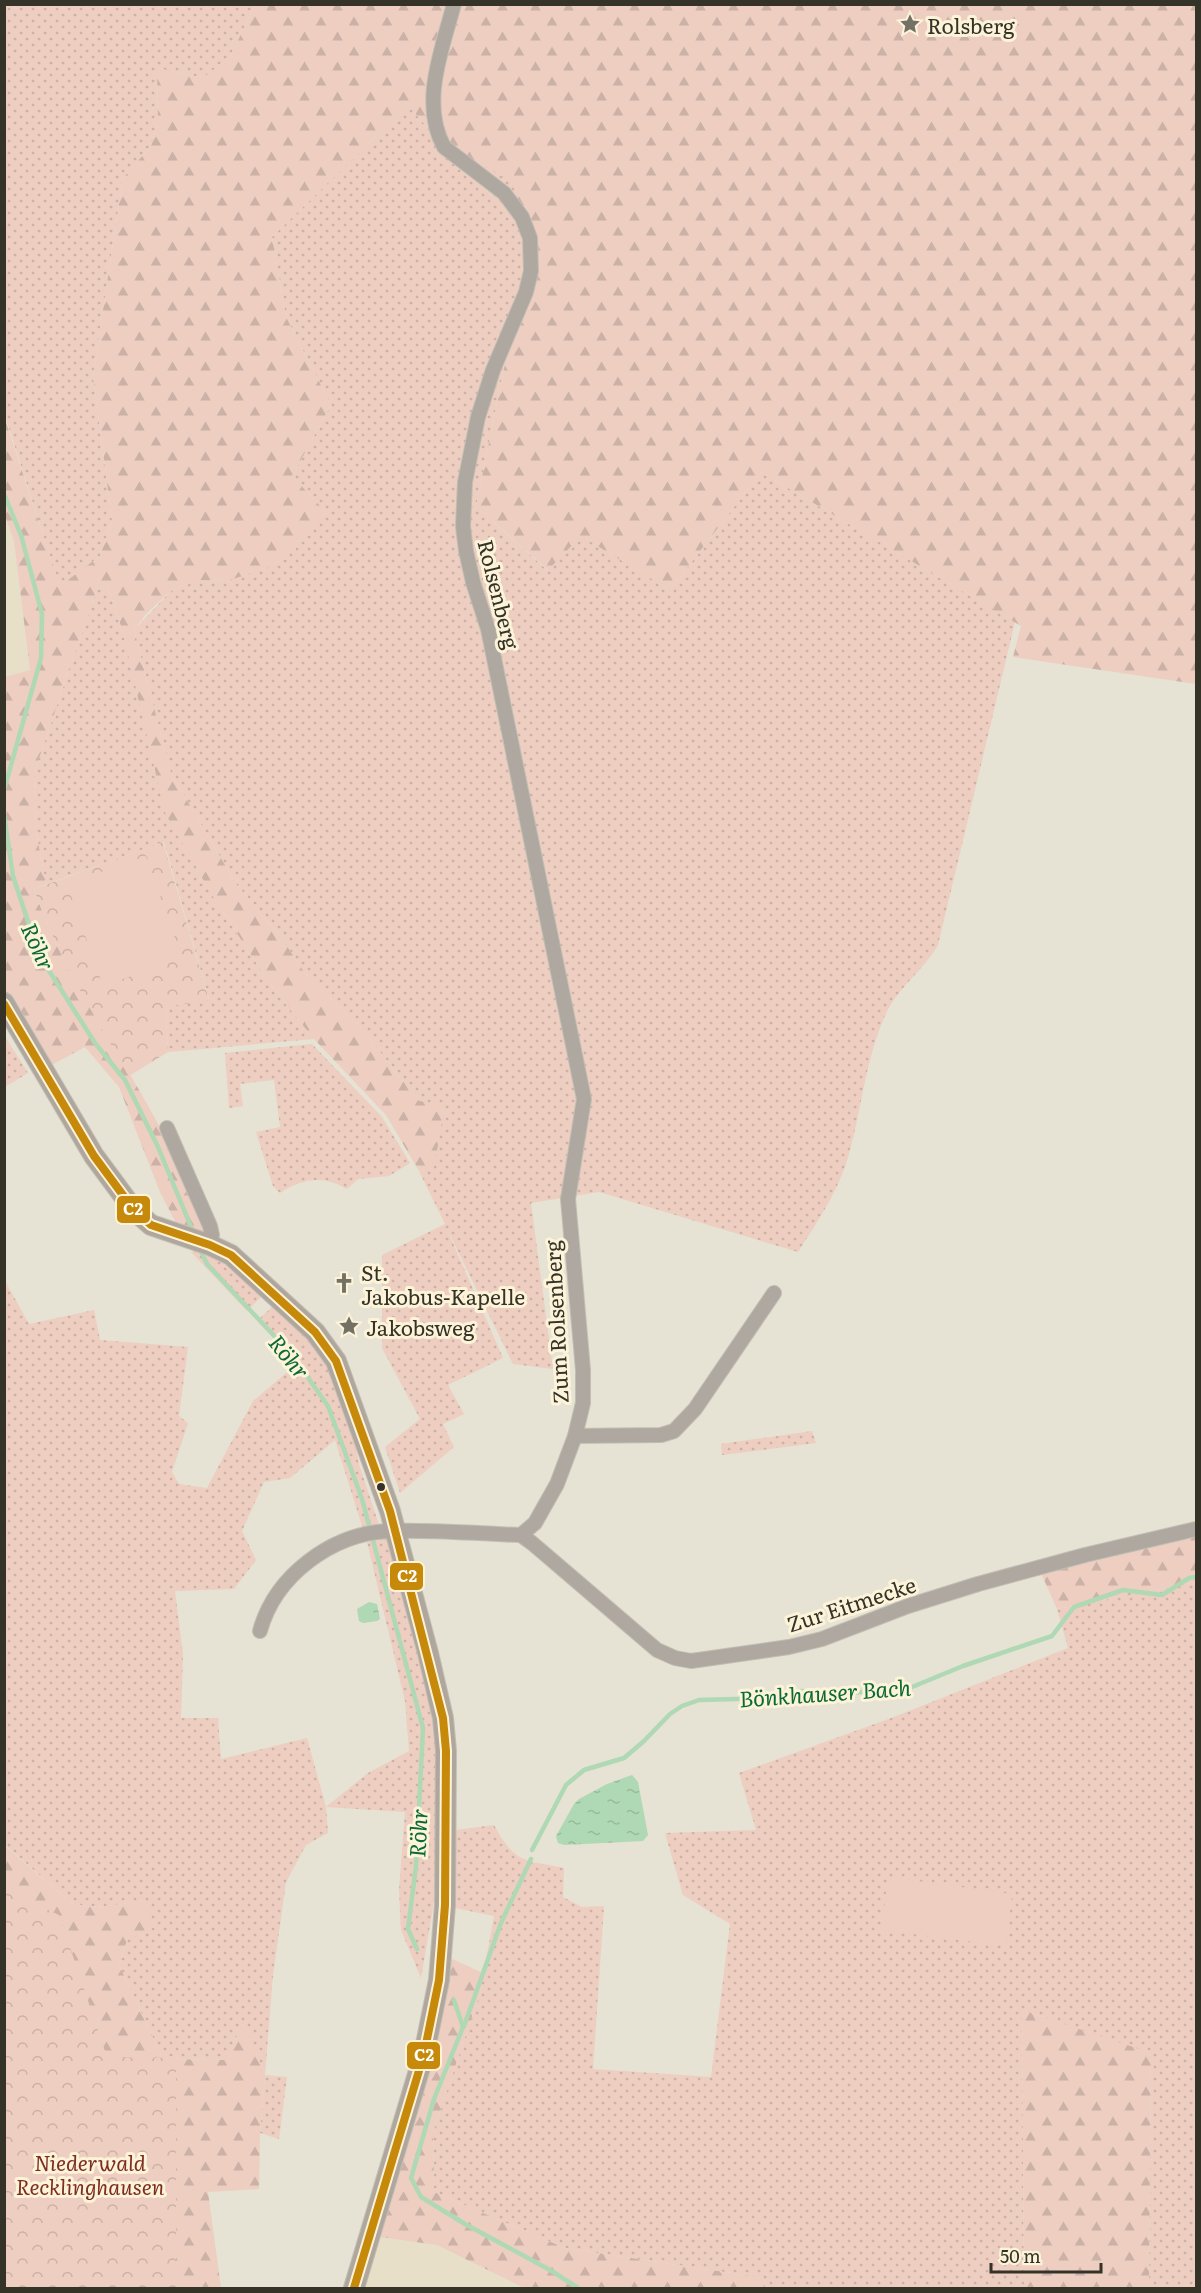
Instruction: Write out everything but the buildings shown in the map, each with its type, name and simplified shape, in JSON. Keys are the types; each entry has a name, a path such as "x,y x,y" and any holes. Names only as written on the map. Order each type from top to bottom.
{"main road":[{"path":"4,1004 94,1156 119,1192 151,1225 231,1255 315,1332 336,1361 357,1415 428,1653 443,1718 446,1751 446,1905 439,1980 424,2054 354,2289"}],"street":[{"name":"Rolsenberg","path":"454,4 433,88 439,137 444,147 510,200 522,217 530,238 531,271 526,292 493,370 478,417 465,482 463,526 473,582 488,629 584,1099 568,1199"},
{"path":"167,1128 210,1226 212,1235 209,1245"},
{"name":"Zum Rolsenberg","path":"521,1535 535,1523 557,1484 575,1436 584,1394 568,1199"},
{"path":"575,1436 661,1435 674,1431 695,1409 774,1293"},
{"name":"Zur Eitmecke","path":"521,1535 657,1650 682,1661 752,1653 822,1638 908,1606 1038,1568 1197,1529"},
{"path":"260,1631 266,1612 276,1596 303,1564 334,1545 390,1531 521,1535"}],"shaded area":[{"path":"4,516 14,541 30,670 5,677"},
{"path":"380,2237 437,2245 524,2288 365,2288"}],"green space":[{"path":"4,5 255,5 230,57 203,78 157,68 158,121 151,146 123,178 93,376 112,520 100,556 60,587 5,416"},
{"path":"255,5 1196,5 1196,684 1013,657 1021,626 761,472 670,590 581,536 548,570 476,506 528,251 512,180 444,147 408,105 272,237 286,317 331,405 292,476 326,512 299,546 273,566 227,581 202,580 173,589 147,613 134,630 171,773 236,884 281,937 308,978 357,1023 419,1101 445,1105 434,1167 419,1171 386,1115 314,1039 272,987 212,895 165,813 122,629 107,585 96,591 34,773 36,831 46,884 34,889 46,922 77,984 164,1135 208,1235 179,1229 160,1192 119,1087 85,1047 48,1067 5,994 5,677 30,670 14,541 5,516 4,416 60,586 100,556 112,520 93,376 123,178 151,146 158,121 157,68 203,78 230,57"},
{"path":"408,105 444,147 513,180 528,251 476,506 547,570 581,535 670,590 761,472 1015,622 938,945 895,998 884,1018 872,1053 842,1176 831,1199 798,1252 599,1192 531,1203 553,1369 513,1364 446,1227 503,1358 448,1385 464,1414 443,1424 454,1447 400,1493 385,1447 420,1419 382,1348 382,1255 445,1224 419,1171 434,1166 419,1101 357,1023 308,978 281,937 236,884 171,773 134,630 173,589 202,580 227,581 326,512 292,476 331,405 286,317 272,237"},
{"path":"107,585 212,895 272,987 314,1039 168,1052 166,1007 209,999 164,842 46,884 36,831 34,773 96,591"},
{"path":"163,842 209,1000 166,1007 168,1052 129,1076 65,962 34,889"},
{"path":"146,856 182,958 103,986 67,884"},
{"path":"4,1035 28,1073 5,1087 4,1087"},
{"path":"312,1044 382,1117 410,1163 389,1176 358,1179 347,1189 321,1180 305,1181 280,1193 273,1186 256,1132 280,1127 274,1080 240,1084 243,1106 229,1108 225,1053"},
{"path":"197,1251 224,1264 263,1295 247,1311 191,1252"},
{"path":"4,1279 29,1324 94,1310 100,1340 188,1347 179,1416 188,1423 172,1472 179,1484 207,1488 253,1401 298,1363 257,1321 273,1306 304,1335 330,1371 352,1428 359,1464 379,1525 363,1529 335,1440 290,1478 264,1482 242,1531 256,1560 234,1589 175,1591 183,1654 181,1718 218,1718 221,1759 307,1738 326,1807 328,1833 306,1845 286,1882 273,1975 265,2075 287,2077 279,2139 260,2133 265,2076 244,2020 227,2060 163,2059 119,1965 127,1940 146,1901 98,1907 73,1904 5,1845"},
{"path":"812,1431 816,1443 722,1455 721,1444"},
{"path":"1196,1533 1196,1582 1057,1609 1041,1573"},
{"path":"387,1537 420,1656 434,1725 438,1768 434,1902 421,1978 401,1930 399,1890 405,1812 326,1807 368,1773 409,1751 405,1701 367,1542"},
{"path":"1196,1582 1196,2288 1149,2288 1151,2054 1022,2010 1024,2288 765,2288 764,2278 565,2248 434,2192 433,2132 480,1993 494,1916 455,1908 456,1830 494,1825 501,1838 515,1854 530,1861 564,1868 563,1897 582,1907 604,1906 593,2069 711,2077 730,1924 683,1895 665,1833 756,1830 739,1773 894,1717 1068,1648 1057,1609"},
{"name":"Niederwald Recklinghausen","path":"4,1845 73,1904 98,1907 146,1901 155,1927 127,1940 119,1965 163,2059 227,2060 244,2019 265,2076 260,2133 259,2189 208,2192 221,2288 5,2288"},
{"path":"888,1877 1012,1894 1006,1946 881,1930"},
{"name":"Niederwald Recklinghausen","path":"5,1890 59,1915 107,2057 176,2058 176,2288 5,2288"},
{"path":"450,1958 483,1973 480,1993 433,2132 434,2192 565,2248 764,2278 765,2288 524,2288 437,2245 380,2237 437,2040 449,1979"},
{"path":"1022,2010 1151,2053 1149,2288 1024,2288"}],"water":[{"path":"369,1602 377,1604 380,1619 363,1623 359,1621 357,1609"},
{"path":"632,1775 638,1782 648,1835 643,1841 564,1845 558,1843 556,1836 579,1799 607,1784"}],"waterway":[{"name":"Röhr","path":"4,494 21,535 42,614 41,658 4,790"},
{"name":"Röhr","path":"4,815 13,876 39,955 95,1043 125,1080 158,1147 194,1234"},
{"name":"Röhr","path":"199,1247 207,1264 292,1355 328,1406 362,1499 423,1728 416,1866 408,1929 417,1949"},
{"name":"Bönkhauser Bach","path":"532,1850 566,1785 584,1770 624,1758 670,1714 682,1706 699,1700 777,1698 802,1691 830,1695 912,1687 963,1666 1052,1636 1074,1607 1123,1590 1162,1595 1189,1578 1196,1577"},
{"path":"464,2026 501,1923 531,1859"},
{"name":"Röhr","path":"454,2000 463,2027 434,2099 411,2178 421,2197 578,2288"}],"transit line":[{"name":"C2","path":"4,1004 94,1156 134,1210 151,1225 210,1245 231,1255 315,1332 336,1361 390,1511 443,1718 446,1751 445,1905 439,1980 424,2054 354,2288"}],"place":[{"name":"Rolsberg","path":"910,24"},
{"name":"St. Jakobus-Kapelle","path":"344,1283"},
{"name":"Jakobsweg","path":"349,1326"}]}
